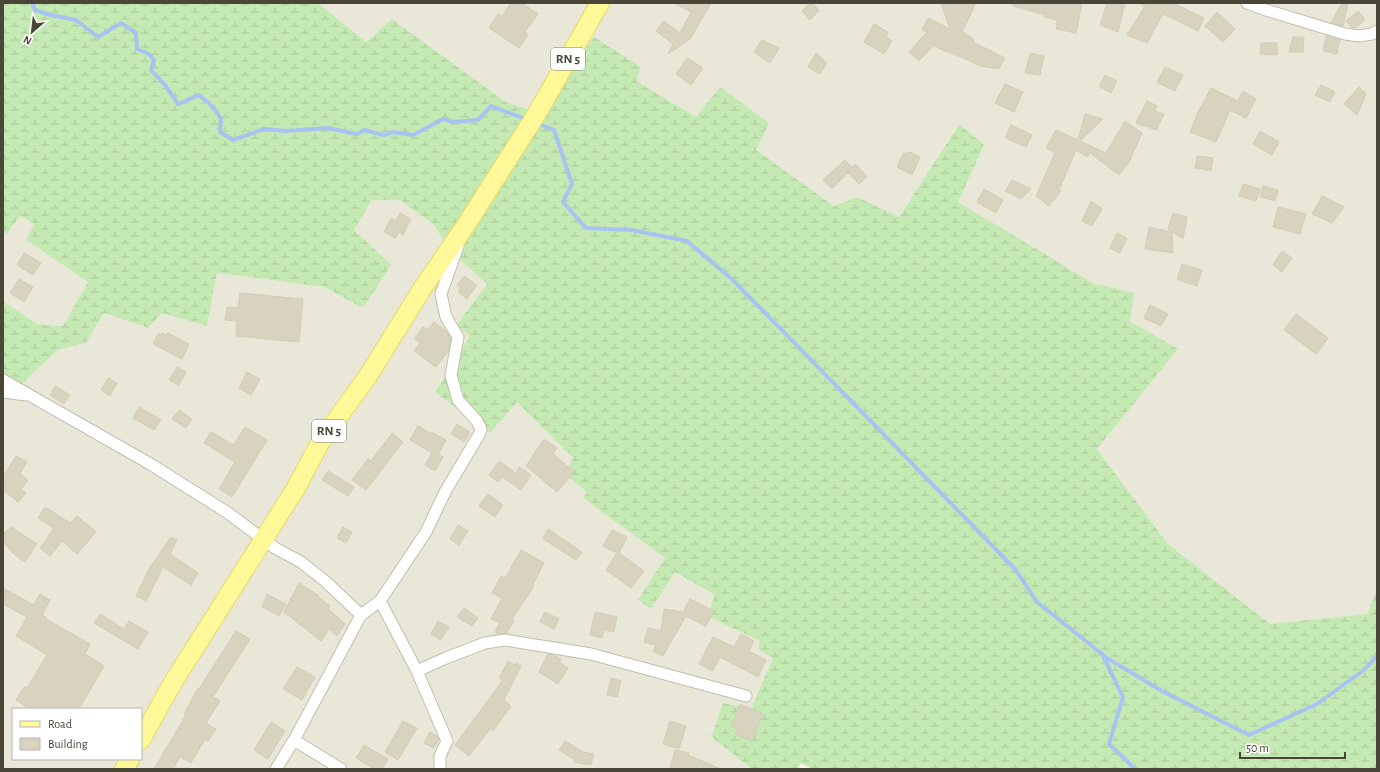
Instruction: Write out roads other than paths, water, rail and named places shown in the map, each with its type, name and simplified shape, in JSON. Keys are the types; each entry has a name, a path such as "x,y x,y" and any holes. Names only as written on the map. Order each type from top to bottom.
{"main road":[{"name":"RN 5","path":"142,738 172,684 296,488 321,441 368,376 422,289 466,225 532,122 600,3"},
{"path":"124,769 129,760"}],"street":[{"path":"1247,3 1264,7 1345,34 1359,36 1372,34 1377,31"},
{"path":"276,769 294,740 361,615 380,601 426,532 445,492 480,433 481,429 477,421 460,403 457,397 451,375 458,337 446,317 441,294 466,225"},
{"path":"3,380 159,469 228,513 274,548 301,562 325,581 361,615"},
{"path":"3,392 34,397"},
{"path":"380,601 417,671 447,741 440,756 440,769"},
{"path":"417,671 485,643 505,640 591,654 746,696"},
{"path":"294,740 341,769"}],"waterway":[{"path":"32,3 35,10 76,20 98,37 121,23 136,33 137,49 149,54 154,60 151,70 165,85 178,104 199,95 213,107 221,119 220,132 233,140 264,129 286,131 327,128 357,134 364,130 384,135 393,132 413,135 443,119 453,122 478,120 491,106 528,120"},
{"path":"536,123 554,130 572,184 563,202 586,228 631,230 687,241 732,279 1016,570 1037,602 1102,654 1123,697 1109,744 1135,769"},
{"path":"1102,655 1162,691 1249,735 1317,704 1364,670 1377,656"}]}
